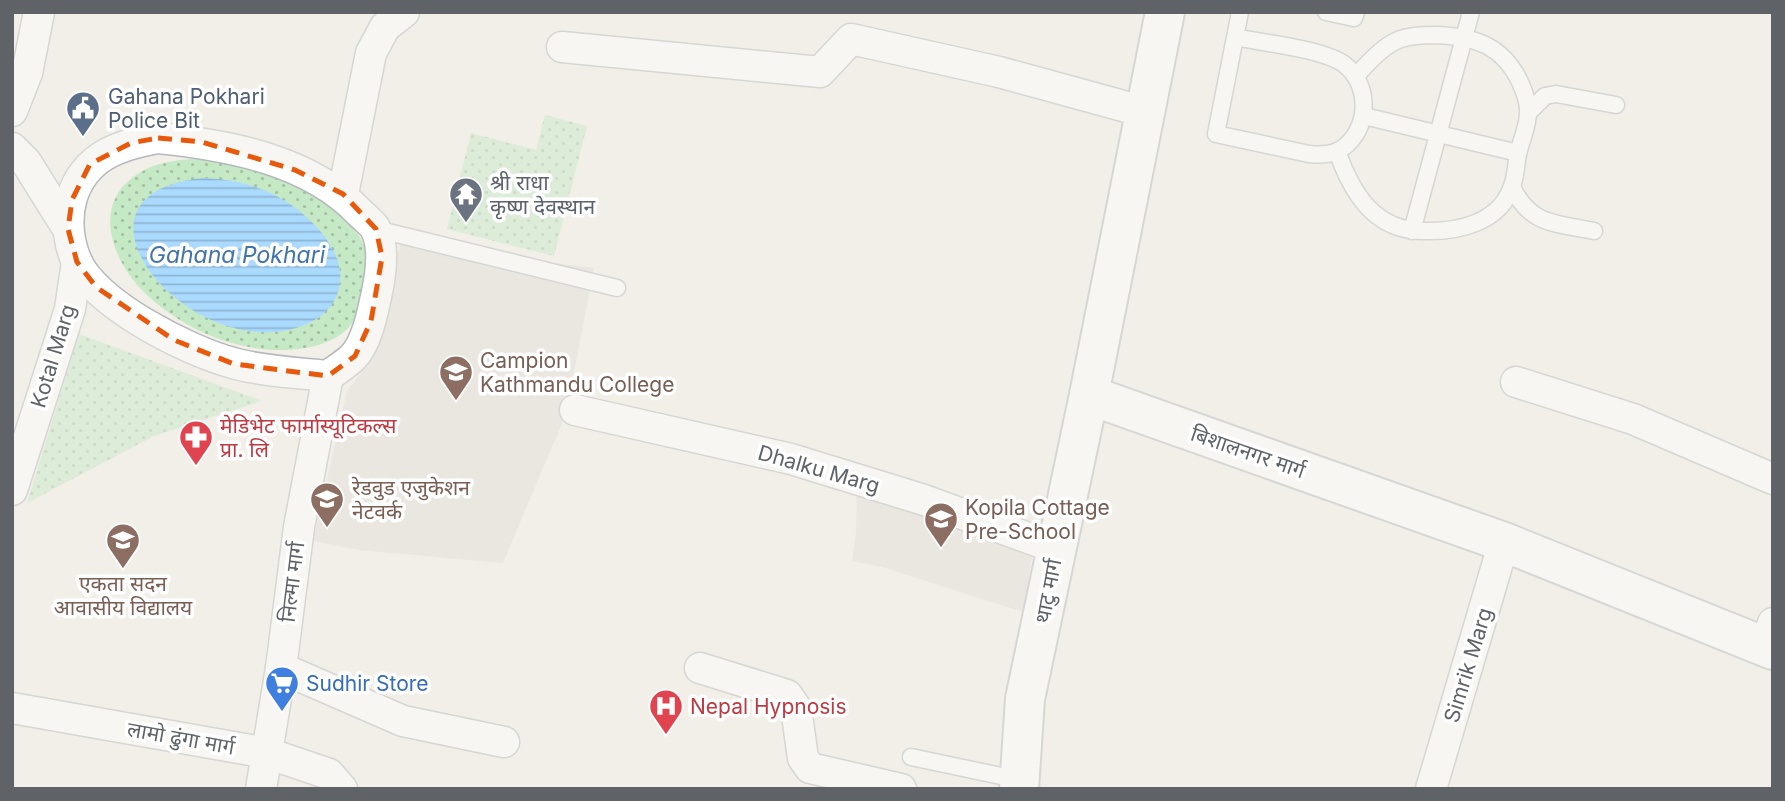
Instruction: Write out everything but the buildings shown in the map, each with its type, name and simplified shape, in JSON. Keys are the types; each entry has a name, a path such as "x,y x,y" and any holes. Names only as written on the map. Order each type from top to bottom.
{"main road":[{"path":"1088,395 1166,12"},
{"name":"बिशालनगर मार्ग","path":"1088,395 1504,542 1770,640"},
{"name":"थाटु मार्ग","path":"1020,785 1025,699 1088,395"}],"street":[{"path":"12,111 27,73 39,12"},
{"path":"343,194 359,101 371,53 385,27 404,12"},
{"path":"562,47 820,72 851,39 999,72 1145,112"},
{"path":"12,148 26,162 68,229 77,262 96,287 129,314 174,340 234,364 328,376 355,356 371,321 382,257 376,229 343,194 295,170 244,151 202,142 158,138 131,143 90,164 79,178 72,200 68,229"},
{"name":"Kotal Marg","path":"12,490 70,309 77,262"},
{"name":"निल्मा मार्ग","path":"261,789 281,668 299,527 328,376"},
{"path":"1516,382 1633,419 1773,479"},
{"name":"Dhalku Marg","path":"575,410 791,459 921,499 1056,548"},
{"name":"Simrik Marg","path":"1431,789 1504,542"},
{"path":"281,668 403,721 505,742"},
{"path":"700,668 787,695 796,708 803,758 810,768 901,789"},
{"name":"लामो ढुंगा मार्ग","path":"12,708 267,754 329,774 342,789"}],"lane":[{"path":"1235,37 1330,56 1345,65 1356,76 1364,96 1364,116 1357,133 1337,151 1322,155 1216,134 1235,37 1240,12"},
{"path":"1326,12 1354,18 1356,12"},
{"path":"1412,231 1471,12"},
{"path":"1337,151 1361,203 1384,221 1412,231 1446,232 1472,226 1496,211 1512,187 1528,112 1524,92 1512,65 1490,46 1463,36 1424,35 1396,41 1356,76"},
{"path":"1528,112 1545,96 1556,94 1616,105"},
{"path":"1364,116 1518,153"},
{"path":"1512,187 1521,204 1539,219 1594,231"},
{"path":"376,229 617,288"},
{"path":"911,757 1020,785"}],"highlighted area":[{"path":"158,138 202,142 295,170 343,194 376,229 382,257 371,321 355,356 328,376 234,364 174,340 96,287 77,262 68,229 72,200 90,164 131,143"}],"shaded area":[{"name":"Campion Kathmandu College","path":"400,244 594,268 566,414 503,563 359,550 313,541 347,391 372,359"},
{"name":"Kopila Cottage Pre-School","path":"857,482 1025,539 1032,558 1023,612 882,567 852,561 856,532"}],"green space":[{"path":"545,115 587,126 554,256 447,229 471,133 536,150"},
{"name":"Gahana Pokhari","path":"191,159 242,165 293,182 330,204 350,225 365,247 368,265 357,315 349,327 337,337 315,346 268,350 245,346 221,340 177,319 141,289 122,264 111,234 113,204 120,190 145,169"},
{"path":"79,334 262,401 154,436 27,503"}],"water":[{"name":"Gahana Pokhari","path":"204,178 226,180 261,189 293,206 322,233 333,249 339,266 340,284 334,301 322,315 296,328 254,332 213,321 177,299 149,271 135,241 137,212 158,190"}],"place":[{"name":"Gahana Pokhari Police Bit","path":"83,138"},
{"name":"श्री राधा कृष्ण देवस्थान","path":"466,224"},
{"name":"Campion Kathmandu College","path":"456,402"},
{"name":"मेडिभेट फार्मास्यूटिकल्स प्रा. लि","path":"196,467"},
{"name":"रेडवुड एजुकेशन नेटवर्क","path":"327,529"},
{"name":"Kopila Cottage Pre-School","path":"941,549"},
{"name":"एकता सदन आवासीय विद्यालय","path":"123,570"},
{"name":"Sudhir Store","path":"282,713"},
{"name":"Nepal Hypnosis","path":"666,736"}]}
